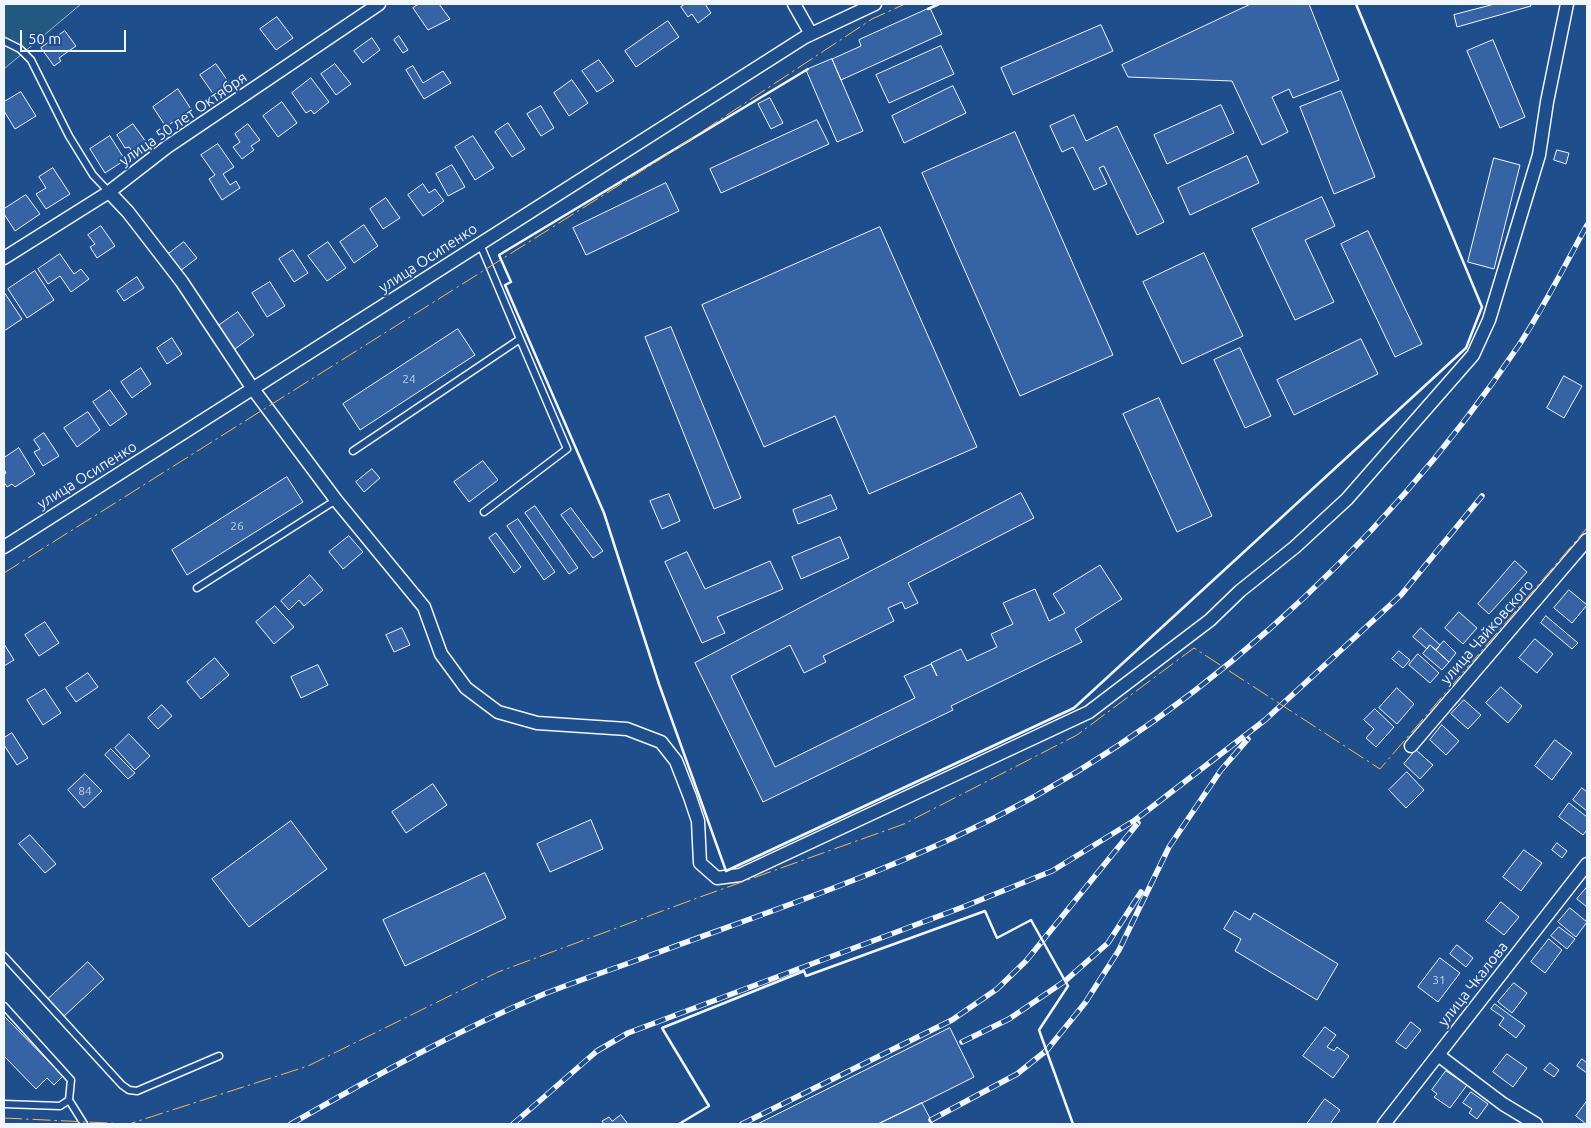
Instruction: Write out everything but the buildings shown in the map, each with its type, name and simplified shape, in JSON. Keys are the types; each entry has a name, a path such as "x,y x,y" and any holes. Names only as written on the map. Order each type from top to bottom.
{"street":[{"name":"улица 50 лет Октября","path":"4,258 109,192 167,147 379,4"},
{"path":"794,4 811,34"},
{"name":"улица Осипенко","path":"4,547 811,34 875,4"},
{"path":"109,192 128,212 182,282 253,389 336,500 424,607 441,654 466,688 498,712 537,723 627,729 661,742 676,761 698,821 700,863 718,878 740,875 1089,712 1210,620 1347,499 1473,354 1489,320 1539,155 1548,93 1567,4"},
{"name":"улица Чайковского","path":"1411,746 1587,540"},
{"name":"улица Чкалова","path":"1384,1124 1587,864"},
{"path":"1438,1055 1504,1104 1536,1124"}],"lane":[{"path":"4,41 20,49 31,60 69,136 93,175 109,192"},
{"path":"480,244 567,449 484,512"},
{"path":"353,451 520,339"},
{"path":"197,588 336,500"},
{"path":"4,956 122,1085 129,1090 137,1091 219,1056"},
{"path":"4,1006 71,1080 69,1100 84,1124"},
{"path":"4,1104 60,1106 69,1100"}],"shaded area":[{"path":"4,4 81,4 4,69"}],"railway":[{"path":"291,1124 415,1055 511,1008 581,980 840,886 955,837 1038,794 1119,745 1196,690 1270,629 1339,563 1404,494 1464,421 1519,345 1546,301 1587,225"},
{"path":"513,1124 597,1051 628,1033 963,907 1052,871 1135,820 1265,720 1401,595 1482,496"},
{"path":"931,1120 1017,1074 1047,1050 1085,1003 1119,950 1169,847 1221,770 1248,739"},
{"path":"742,1124 952,1020 997,989 1026,961 1138,823"},
{"path":"962,1042 1009,1019 1065,981 1108,943 1141,892"}],"wall":[{"path":"928,9 939,4"},
{"path":"808,69 499,255 511,282 505,285 604,513 659,684 726,871 1074,708 1466,348 1482,307 1356,4"},
{"path":"679,1124 709,1106 662,1028 804,971 806,976 985,911 997,938 1031,920 1068,986 1039,1030 1073,1124"}],"power":[{"path":"4,573 659,160 872,19 905,4"},
{"path":"4,1118 129,1124 308,1066 498,972 904,824 1077,735 1194,648 1380,769 1587,528"}]}
